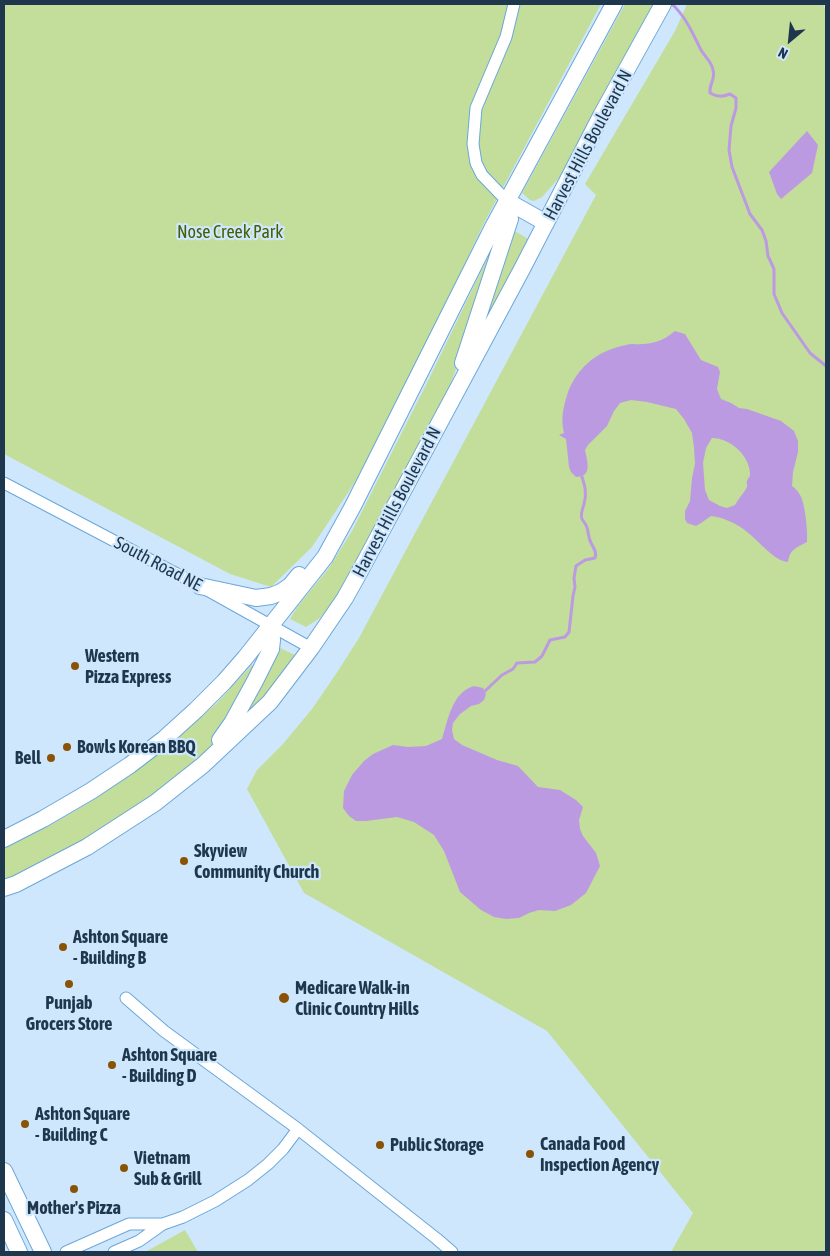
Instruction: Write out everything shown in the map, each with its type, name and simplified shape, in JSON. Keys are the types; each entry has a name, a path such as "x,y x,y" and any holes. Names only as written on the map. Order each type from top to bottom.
{"main road":[{"name":"Harvest Hills Boulevard N","path":"4,888 16,884 87,847 155,803 203,765 270,702 312,648 345,598 447,410 602,114 663,4"},
{"path":"4,839 91,791 164,739 224,682 325,557 507,201 612,8"},
{"path":"507,201 546,223"},
{"path":"447,410 510,219 507,201"},
{"path":"200,586 256,598 272,596 281,592 290,586 338,522 350,511"},
{"path":"203,765 232,723 271,649 271,625"},
{"path":"4,1171 43,1252"},
{"path":"4,1220 19,1252"}],"street":[{"path":"507,201 482,175 476,163 473,144 476,108 506,37 514,4"},
{"name":"South Road NE","path":"4,483 200,586 312,648"},
{"path":"126,998 164,1031 298,1129 452,1252"},
{"path":"114,1252 139,1242 163,1224 215,1201 248,1180 283,1149 298,1129"},
{"path":"66,1252 129,1224 163,1224"}],"green space":[{"name":"Nose Creek Park","path":"4,4 601,4 484,223 426,346 355,482 312,547 271,587 230,574 4,454"},
{"path":"625,4 656,4 567,169 542,197 534,201 530,200 522,193"},
{"path":"687,4 823,4 826,11 826,1252 671,1252 693,1213 547,1031 304,893 247,789 257,770 283,744 312,709 359,638 596,195 585,184 675,31"},
{"path":"513,230 530,240 485,321"},
{"path":"492,249 495,251 444,405 346,586 320,618 306,627 290,619 298,606 329,568 352,531"},
{"path":"278,647 297,656 263,699 243,718"},
{"path":"252,665 257,668 217,739 203,757 133,813 4,883 4,847 49,826 92,801 144,764 216,704"},
{"path":"185,1230 198,1252 145,1252"}],"shaded area":[{"path":"807,131 818,145 812,173 781,199 777,194 769,172"},
{"path":"675,331 685,334 701,360 718,367 720,372 717,389 721,399 739,408 781,421 794,431 798,441 798,452 792,486 802,499 807,525 807,542 792,552 788,562 777,558 743,529 725,519 711,516 696,526 687,523 685,511 690,501 695,464 694,448 692,433 676,409 631,400 620,403 607,426 585,450 588,468 585,474 576,477 571,472 566,439 559,435 564,433 562,417 564,407 568,392 576,376 588,363 602,353 629,344 656,342","holes":["712,438 732,444 742,454 749,466 750,473 745,491 735,505 727,508 709,500 705,490 703,463 706,448"]},
{"path":"474,686 483,688 486,694 484,700 460,714 453,723 454,739 462,745 497,760 518,766 538,787 560,790 583,807 579,820 580,829 596,853 600,866 586,893 571,905 555,911 539,910 519,918 506,919 494,917 481,910 460,892 444,851 434,835 414,822 397,817 356,821 343,808 344,791 352,775 364,761 373,754 393,745 408,747 426,746 442,739 449,715 456,700 467,689"}],"waterway":[{"path":"672,4 685,20 711,64 714,76 710,86 710,93 720,96 730,94 736,98 729,150 732,167 750,214 762,230 766,241 768,256 774,269 774,294 782,313 810,353 826,366"},
{"path":"485,691 502,675 513,669 517,663 535,662 542,656 550,640 565,637 569,632 576,566 585,560 595,558 596,555 587,526 581,517 585,500 585,487 582,477"}],"place":[{"name":"Western Pizza Express","path":"75,666"},
{"name":"Bowls Korean BBQ","path":"67,747"},
{"name":"Bell","path":"51,758"},
{"name":"Skyview Community Church","path":"184,861"},
{"name":"Ashton Square - Building B","path":"63,947"},
{"name":"Punjab Grocers Store","path":"69,984"},
{"name":"Medicare Walk-in Clinic Country Hills","path":"284,998"},
{"name":"Ashton Square - Building D","path":"112,1065"},
{"name":"Ashton Square - Building C","path":"25,1124"},
{"name":"Public Storage","path":"380,1145"},
{"name":"Canada Food Inspection Agency","path":"530,1154"},
{"name":"Vietnam Sub & Grill","path":"124,1168"},
{"name":"Mother's Pizza","path":"74,1189"}]}
